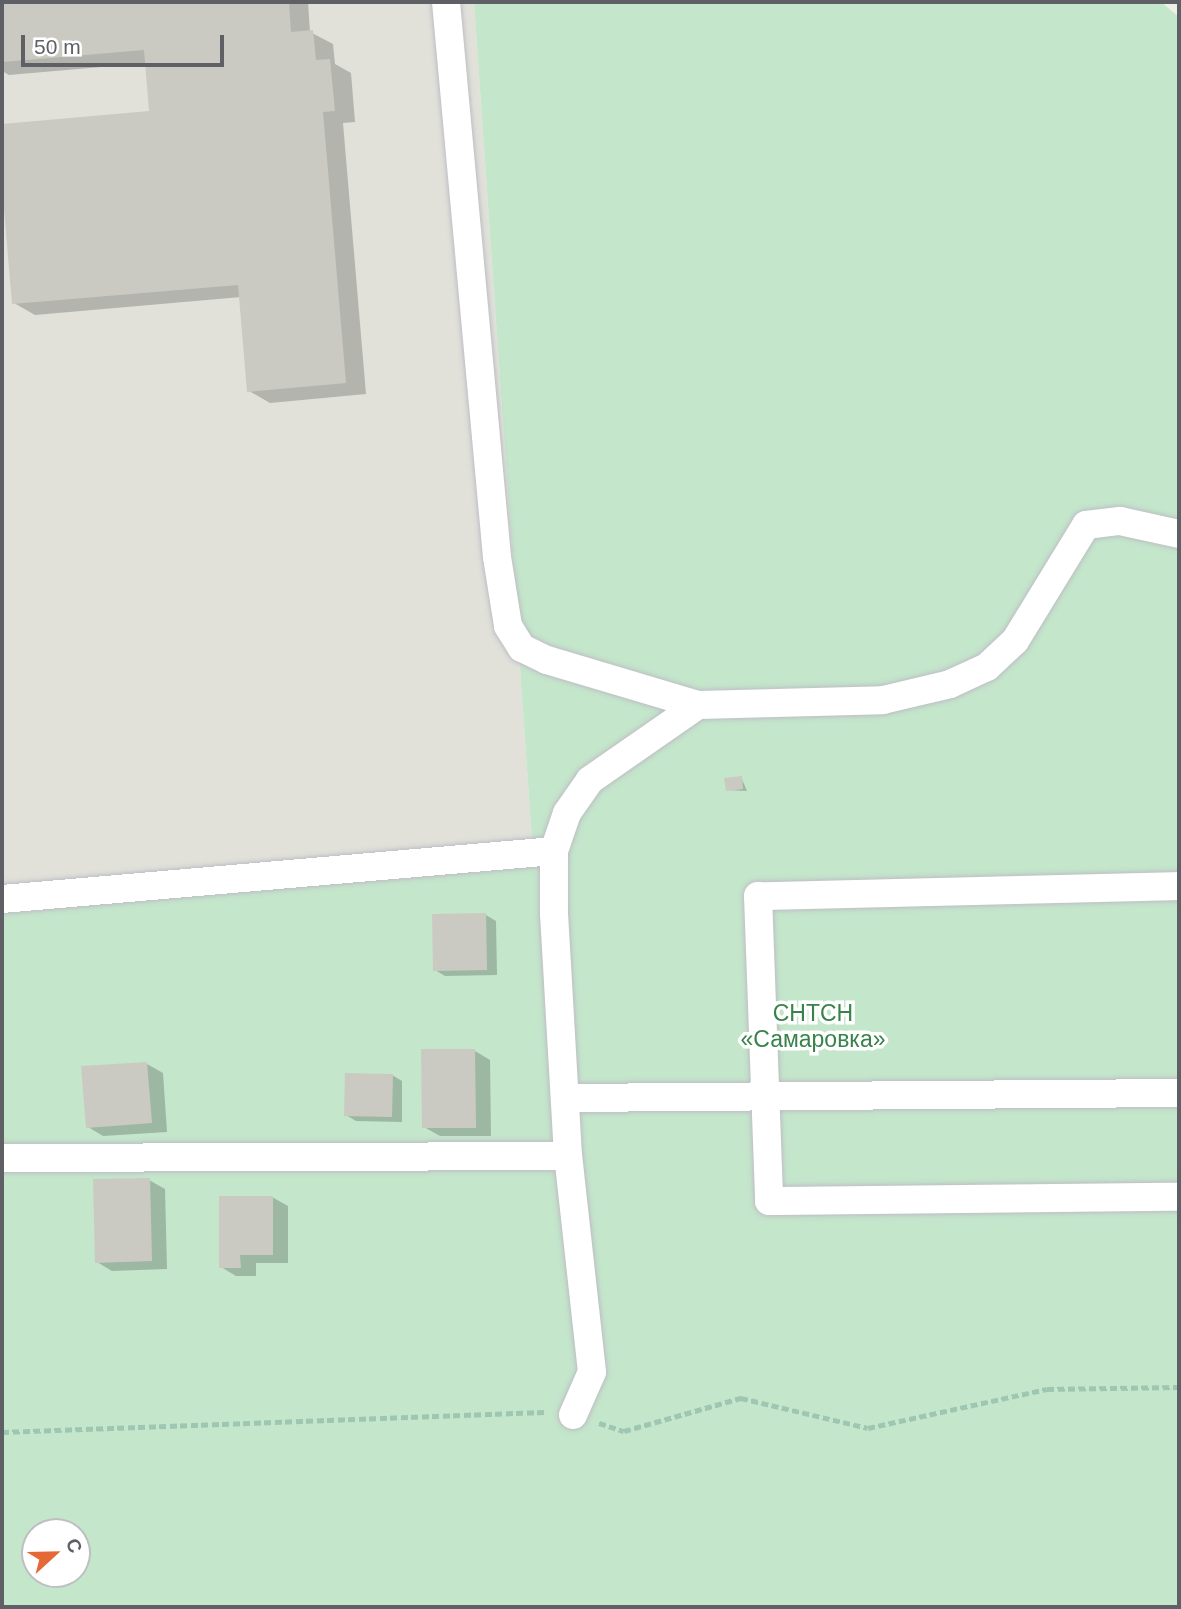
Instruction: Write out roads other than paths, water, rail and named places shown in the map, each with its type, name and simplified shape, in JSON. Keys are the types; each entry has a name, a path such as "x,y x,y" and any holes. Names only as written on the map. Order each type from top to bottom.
{"street":[{"path":"446,2 497,557 508,626 522,648 547,660 698,705 883,700 950,684 988,667 1015,641 1086,525 1120,520 1179,534"},
{"path":"573,1415 592,1372 568,1156 568,1098 554,914 554,851 566,813 590,780 698,705"},
{"path":"2,900 554,851"},
{"path":"1179,886 758,896 769,1201 1179,1197"},
{"path":"568,1098 1179,1093"},
{"path":"2,1158 568,1156"}],"park label":[{"name":"СНТСН «Самаровка»","path":"813,1026"}]}
